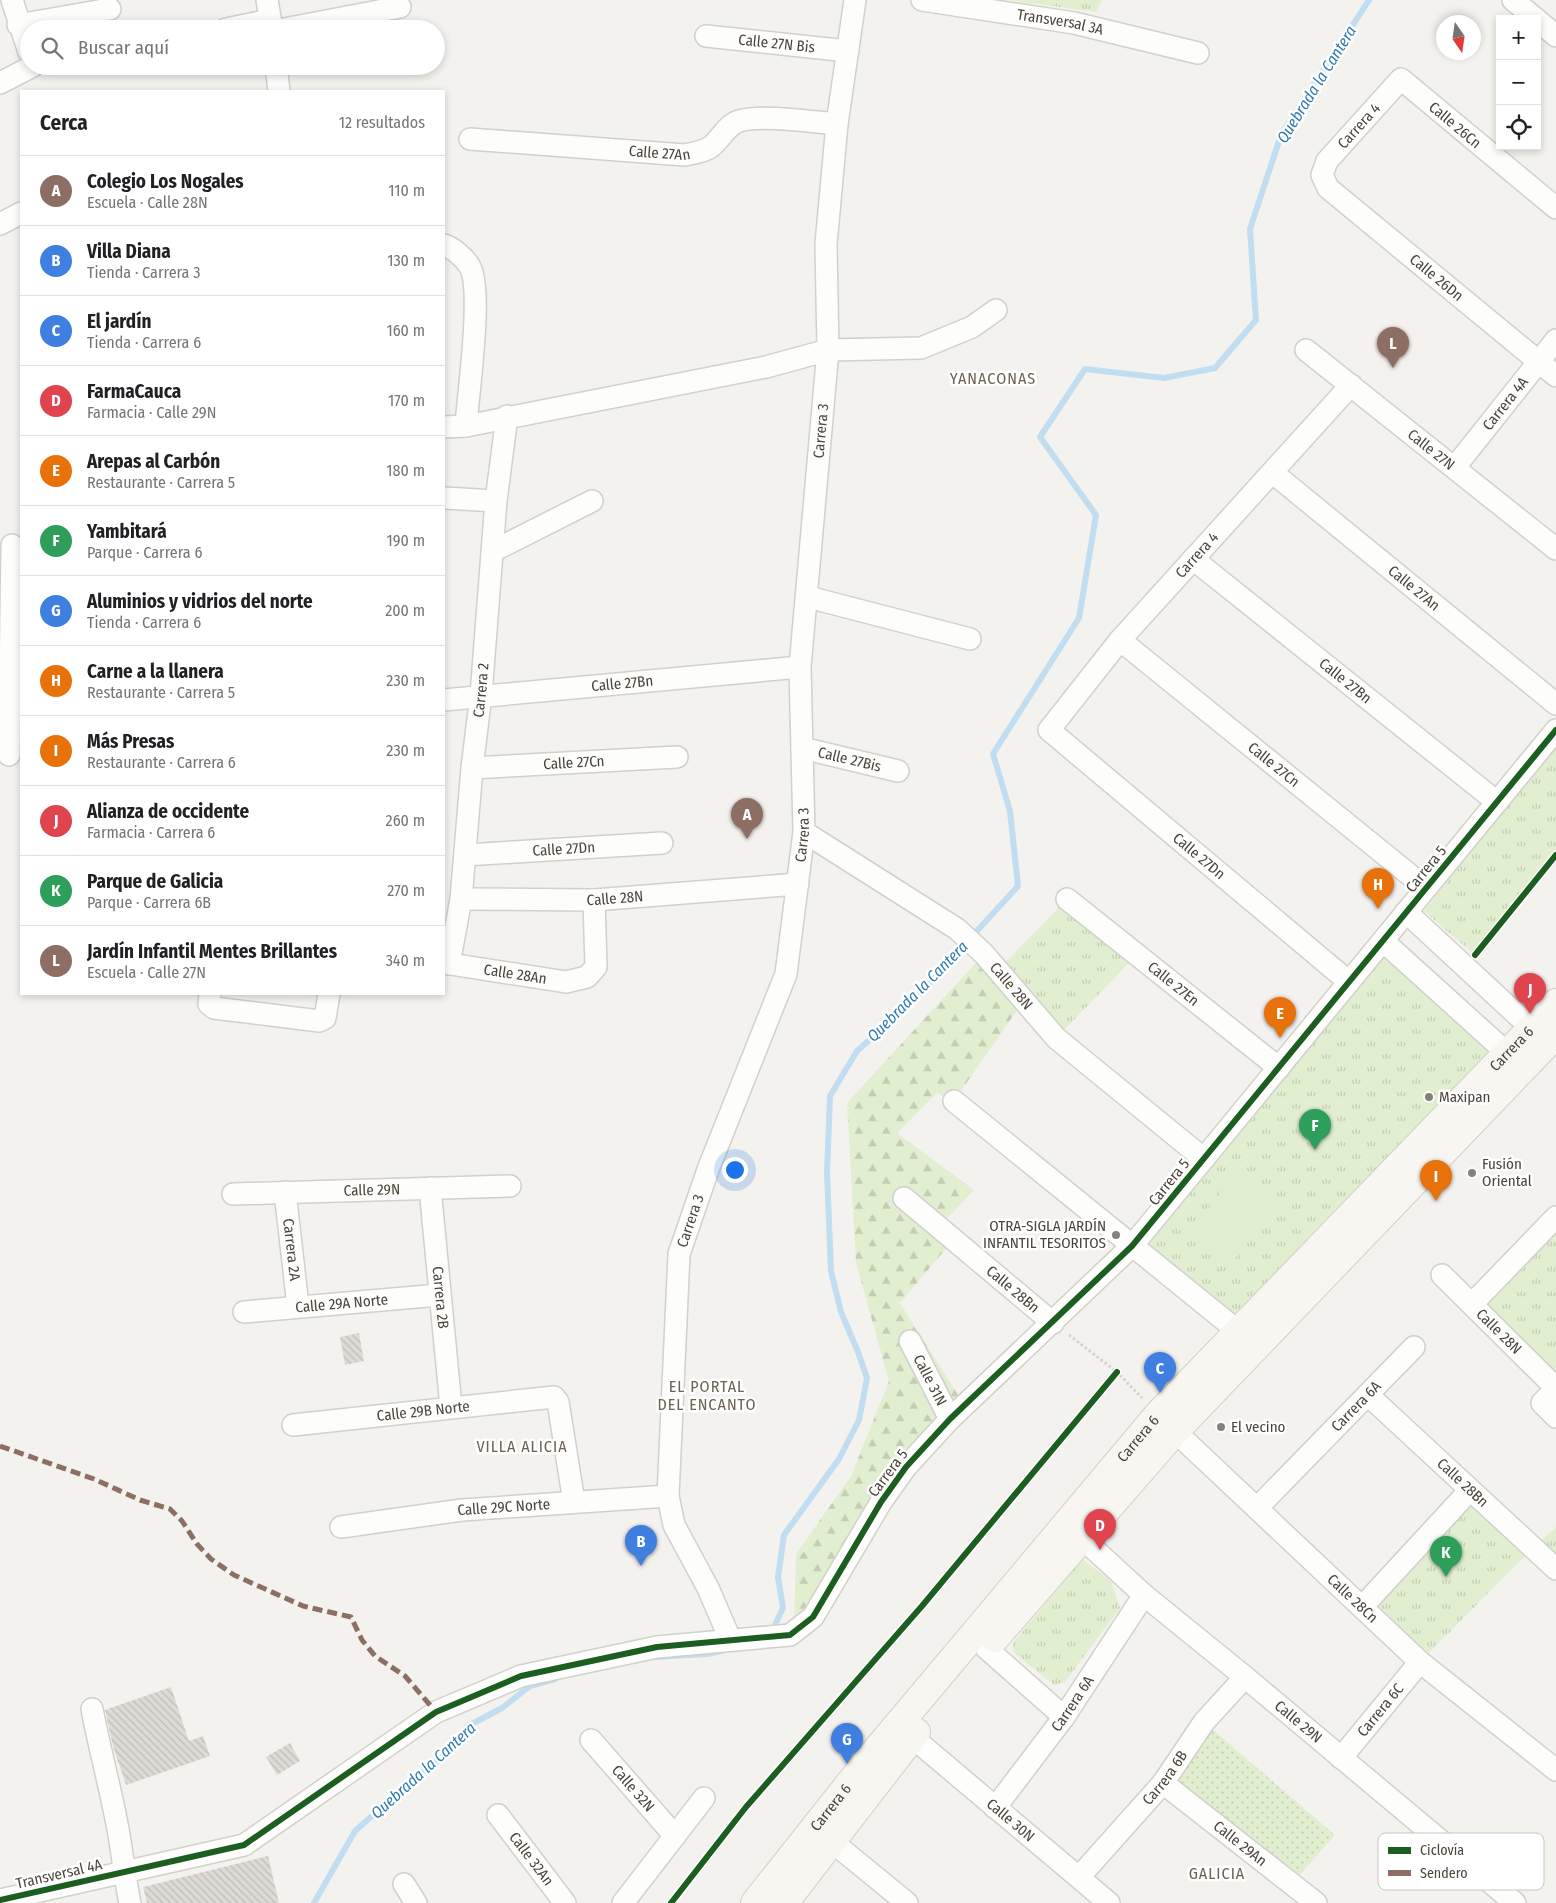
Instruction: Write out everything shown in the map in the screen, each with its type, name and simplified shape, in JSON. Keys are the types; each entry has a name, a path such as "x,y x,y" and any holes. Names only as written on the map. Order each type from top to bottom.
{"main road":[{"name":"Carrera 6","path":"784,1903 830,1840 912,1737 986,1648 1082,1538 1166,1423 1239,1332 1516,1061 1545,1035 1556,1003"},
{"name":"Carrera 6","path":"755,1903 888,1737 1166,1423 1516,1061"}],"street":[{"path":"12,0 20,30"},
{"name":"Carrera 3","path":"735,1639 674,1525 668,1496 679,1254 709,1168 786,974 804,832 800,667 808,597 828,350 826,244 836,124 855,0"},
{"name":"Transversal 3A","path":"922,0 1074,23 1198,53"},
{"path":"1513,0 1531,15"},
{"path":"273,19 400,7"},
{"path":"47,20 110,9"},
{"path":"1541,23 1556,36"},
{"name":"Calle 27N Bis","path":"706,36 848,51"},
{"path":"0,83 20,73"},
{"path":"277,75 279,90"},
{"name":"Carrera 4","path":"1322,175 1327,162 1401,79"},
{"name":"Calle 26Cn","path":"1401,79 1556,208"},
{"name":"Calle 27An","path":"470,139 684,155 700,152 712,146 727,129 738,122 753,119 836,124"},
{"name":"Calle 26Dn","path":"1322,175 1328,188 1556,376"},
{"path":"445,245 451,247 470,266 476,291 466,426"},
{"path":"445,427 466,426 507,416 766,367 828,350 921,348 972,327 996,310"},
{"name":"Carrera 4A","path":"1455,468 1556,340"},
{"name":"Calle 27N","path":"1306,350 1556,550"},
{"name":"Carrera 4","path":"1049,730 1120,640 1273,473 1350,385"},
{"name":"Carrera 2","path":"447,963 461,899 472,768 481,695 496,502 507,416"},
{"name":"Calle 27An","path":"1273,473 1556,704"},
{"path":"445,498 496,502"},
{"path":"493,551 592,501"},
{"path":"10,754 12,545"},
{"name":"Calle 27Bn","path":"1193,559 1497,802"},
{"path":"808,597 970,639"},
{"name":"Calle 27Cn","path":"1120,640 1426,888"},
{"name":"Calle 27Bn","path":"445,700 481,695 800,667"},
{"name":"Calle 27Dn","path":"1049,730 1349,982"},
{"name":"Carrera 5","path":"790,1635 813,1617 881,1502 906,1467 950,1420 1132,1246 1556,730"},
{"name":"Calle 27Bis","path":"802,748 898,771"},
{"name":"Calle 27Cn","path":"472,768 677,757"},
{"name":"Calle 28N","path":"804,832 957,929 984,954 1056,1038 1204,1159"},
{"name":"Calle 27Dn","path":"464,855 662,843"},
{"name":"Calle 28N","path":"461,899 594,900 798,884"},
{"name":"Calle 27En","path":"1067,899 1279,1068"},
{"name":"Calle 28An","path":"447,963 566,982 587,977 596,967 594,900"},
{"path":"1406,912 1545,1035"},
{"path":"1383,941 1516,1061"},
{"path":"209,999 214,1008 319,1021 325,1018 329,995"},
{"path":"954,1101 1239,1332"},
{"name":"Calle 29N","path":"233,1194 510,1186"},
{"name":"Carrera 2B","path":"430,1188 439,1295 452,1407"},
{"name":"Carrera 2A","path":"285,1192 298,1306"},
{"name":"Calle 28Bn","path":"904,1198 1053,1323"},
{"path":"1472,1304 1556,1218"},
{"name":"Calle 28N","path":"1442,1275 1472,1304 1552,1399"},
{"name":"Calle 29A Norte","path":"244,1312 439,1295"},
{"name":"Calle 31N","path":"910,1341 950,1420"},
{"name":"Carrera 6A","path":"1257,1508 1414,1347"},
{"name":"Calle 28Bn","path":"1368,1395 1556,1569"},
{"name":"Calle 29B Norte","path":"293,1426 554,1397 558,1402 574,1502"},
{"name":"Calle 28Cn","path":"1166,1423 1420,1662 1556,1770"},
{"path":"1362,1607 1470,1490"},
{"name":"Calle 29C Norte","path":"340,1527 462,1510 668,1496"},
{"name":"Calle 29N","path":"1082,1538 1144,1595 1431,1833"},
{"name":"Carrera 6A","path":"995,1808 1064,1717 1144,1595"},
{"name":"Transversal 4A","path":"0,1900 244,1845 436,1712 521,1676 657,1647 790,1635"},
{"path":"986,1648 1064,1717"},
{"name":"Carrera 6C","path":"1341,1758 1420,1662"},
{"name":"Carrera 6B","path":"1080,1876 1163,1783 1204,1722 1245,1677"},
{"path":"92,1709 124,1858 123,1871 130,1903"},
{"name":"Calle 30N","path":"912,1737 995,1808 1080,1876 1109,1903"},
{"name":"Calle 32N","path":"591,1740 675,1836"},
{"name":"Calle 29An","path":"1163,1783 1309,1901"},
{"path":"623,1903 704,1798"},
{"name":"Calle 32An","path":"498,1815 565,1903"},
{"path":"830,1840 907,1903"},
{"path":"404,1884 416,1903"},
{"name":"Calle 29N","path":"1499,1890 1515,1903"}],"path":[{"path":"1053,1323 1117,1372 1166,1423"},
{"path":"1111,1380 1117,1372"}],"green space":[{"path":"1009,0 1102,0 1096,12"},
{"path":"1556,744 1556,856 1475,955 1424,911"},
{"path":"1067,899 1137,955 1056,1038 998,970"},
{"path":"1390,948 1508,1054 1239,1332 1132,1246"},
{"path":"984,954 1024,1000 954,1101 937,1093 897,1133 974,1190 939,1227 949,1245 900,1303 963,1403 847,1562 794,1625 796,1554 851,1476 889,1381 856,1263 847,1103"},
{"path":"1240,1169 1281,1201 1232,1262 1191,1230"},
{"path":"1556,1222 1556,1367 1551,1372 1475,1301"},
{"path":"1470,1490 1533,1548 1420,1662 1362,1607"},
{"path":"1556,1527 1556,1569 1533,1548"},
{"path":"1082,1559 1111,1581 1120,1608 1065,1682 1054,1685 1015,1654 1012,1644"},
{"path":"1204,1722 1335,1835 1290,1886 1163,1783"}],"building":[{"path":"359,1333 364,1361 345,1365 340,1337"},
{"path":"171,1687 189,1741 203,1736 210,1756 126,1785 113,1746 105,1710"},
{"path":"290,1743 300,1761 277,1775 266,1757"},
{"path":"268,1856 279,1903 147,1903 143,1887"}],"waterway":[{"name":"Quebrada la Cantera","path":"771,1633 783,1608 778,1577 784,1535 839,1459 859,1420 867,1378 841,1312 831,1271 827,1173 830,1096 857,1051 911,1003 1018,886 1010,811 993,754 1079,618 1096,515 1040,437 1085,369 1164,378 1215,368 1256,320 1250,229 1281,135 1369,0"},
{"name":"Quebrada la Cantera","path":"655,1657 707,1654 722,1651"},
{"name":"Quebrada la Cantera","path":"314,1903 355,1831 417,1776 441,1758 468,1726 502,1708 530,1686 555,1679"}],"marked path":[{"path":"0,1446 94,1479 140,1500 170,1509 182,1521 197,1544 211,1559 234,1575 303,1606 351,1617 362,1640 375,1656 405,1676 436,1712"}],"cycle path":[{"path":"0,1900 244,1845 436,1712 521,1676 657,1647 790,1635 813,1617 881,1502 906,1467 950,1419 1132,1246 1556,730"},
{"path":"1475,955 1556,855"},
{"path":"671,1903 746,1807 922,1606 1117,1372"}],"place":[{"name":"Jardín Infantil Mentes Brillantes","path":"1393,368"},
{"name":"Colegio Los Nogales","path":"747,839"},
{"name":"Carne a la llanera","path":"1378,909"},
{"name":"Alianza de occidente","path":"1530,1014"},
{"name":"Arepas al Carbón","path":"1280,1038"},
{"name":"Maxipan","path":"1429,1097"},
{"name":"Yambitará","path":"1315,1150"},
{"name":"Fusión Oriental","path":"1472,1173"},
{"name":"Más Presas","path":"1436,1201"},
{"name":"OTRA-SIGLA JARDÍN INFANTIL TESORITOS","path":"1116,1235"},
{"name":"El jardín","path":"1160,1393"},
{"name":"El vecino","path":"1221,1427"},
{"name":"FarmaCauca","path":"1100,1550"},
{"name":"Villa Diana","path":"641,1566"},
{"name":"Parque de Galicia","path":"1446,1577"},
{"name":"Aluminios y vidrios del norte","path":"847,1764"}],"district":[{"name":"YANACONAS","path":"993,378"},
{"name":"EL PORTAL DEL ENCANTO","path":"707,1395"},
{"name":"VILLA ALICIA","path":"522,1446"},
{"name":"GALICIA","path":"1217,1873"}]}
